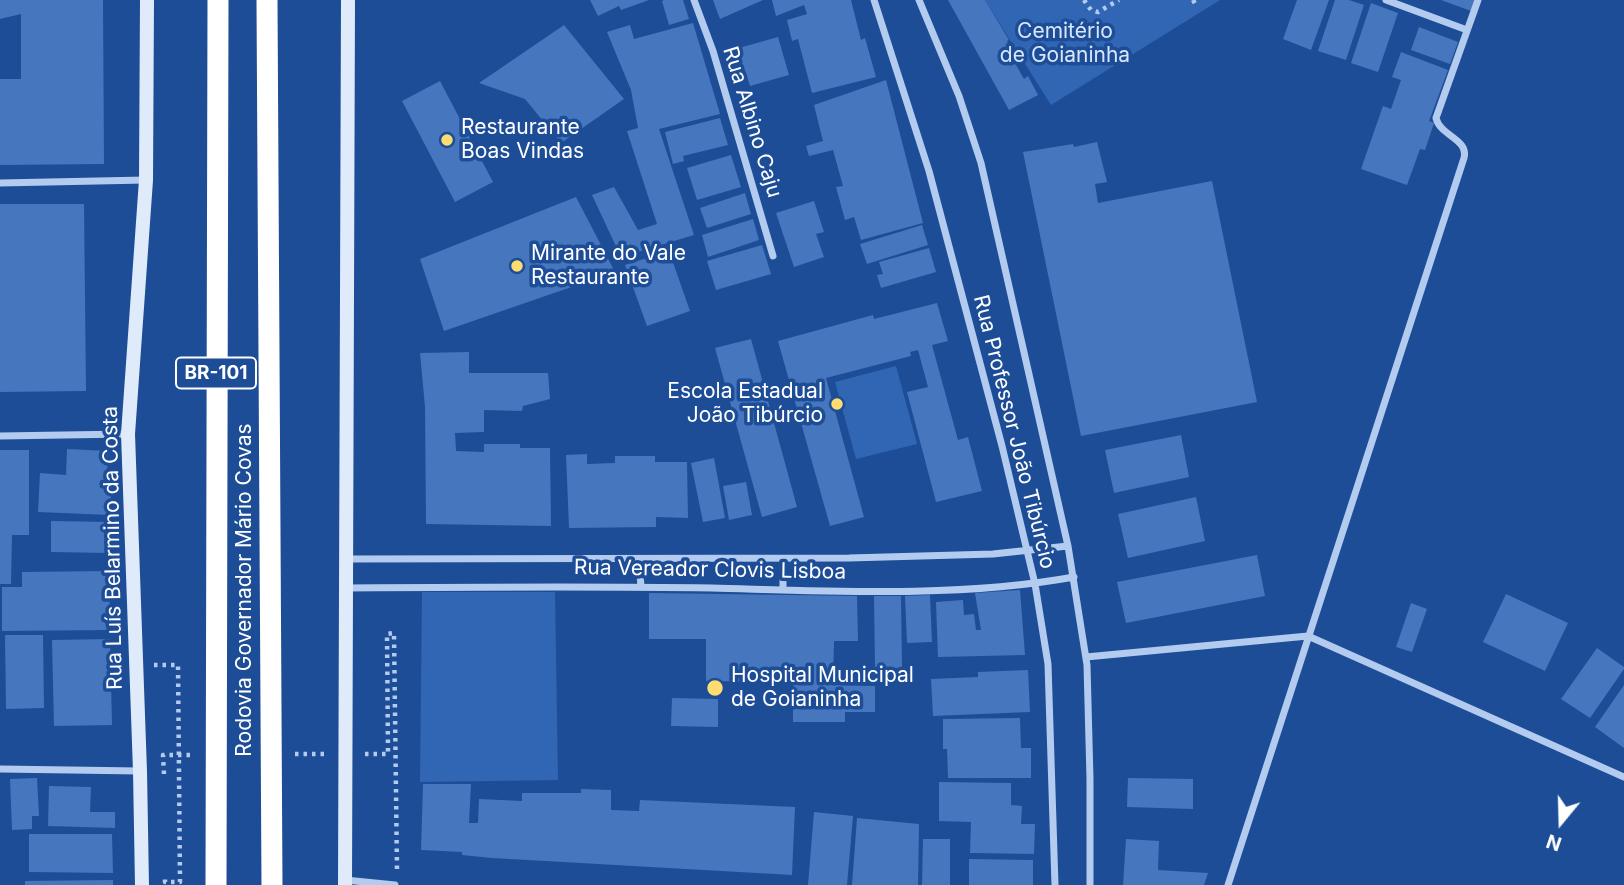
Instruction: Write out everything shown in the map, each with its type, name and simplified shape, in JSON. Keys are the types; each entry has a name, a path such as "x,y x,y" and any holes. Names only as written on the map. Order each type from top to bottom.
{"highway":[{"name":"Rodovia Governador Mário Covas","path":"216,885 218,0"},
{"name":"Rodovia Governador Mário Covas","path":"267,0 271,885"}],"main road":[{"name":"Rua Luís Belarmino da Costa","path":"142,885 128,434 146,180 147,0"},
{"path":"345,882 348,0"}],"street":[{"name":"Rua Albino Caju","path":"694,0 713,51 773,256"},
{"name":"Rua Professor João Tibúrcio","path":"874,0 929,171 1002,446 1035,584 1048,664 1055,885"},
{"name":"Rua Professor João Tibúrcio","path":"919,0 959,96 981,163 1074,577 1086,657 1090,885"},
{"path":"1386,0 1467,30"},
{"path":"1228,885 1466,153 1462,144 1440,129 1436,118 1478,0"},
{"path":"0,183 146,180"},
{"path":"0,436 128,434"},
{"name":"Rua Vereador Clovis Lisboa","path":"345,559 783,559 957,556 1068,546"},
{"path":"639,559 640,587"},
{"path":"783,559 783,590"},
{"name":"Rua Vereador Clovis Lisboa","path":"345,588 904,590 1035,584 1074,577"},
{"path":"1086,657 1308,636 1624,777"},
{"path":"0,769 140,771"},
{"path":"345,882 395,885"}],"path":[{"path":"1084,0 1091,10 1098,12 1119,0"},
{"path":"1193,0 1197,7"},
{"path":"388,754 387,634 394,633 397,872"},
{"path":"164,869 164,882 180,882 178,665"},
{"path":"163,755 164,781"}],"green space":[{"name":"Cemitério de Goianinha","path":"985,0 1220,0 1051,105"},
{"path":"896,366 917,444 856,459 835,382"},
{"path":"422,592 555,592 558,780 420,782"}],"building":[{"path":"0,0 103,0 104,164 0,165 0,79 21,79 21,14 0,19"},
{"path":"590,0 649,0 621,10 619,6 598,16"},
{"path":"683,0 689,19 669,25 662,1"},
{"path":"713,0 763,0 720,19"},
{"path":"772,0 851,0 861,40 865,38 876,77 812,93 798,39 792,41 787,20 807,14 804,5 776,16"},
{"path":"948,0 985,0 1009,40 1007,41 1019,64 1016,65 1024,79 1028,76 1038,95 1009,110"},
{"path":"1297,0 1329,0 1311,50 1283,39"},
{"path":"1335,0 1349,0 1364,5 1346,60 1318,51"},
{"path":"1441,0 1475,0 1471,11"},
{"path":"1371,3 1398,13 1378,72 1351,63"},
{"path":"693,23 720,114 659,129 694,235 621,257 592,195 614,187 638,230 657,224 627,131 638,128 631,90 607,32 630,25 634,39"},
{"path":"564,25 624,99 561,143 525,99 479,83"},
{"path":"1419,27 1458,42 1450,64 1411,50"},
{"path":"778,37 789,75 750,86 745,70 739,72 732,50"},
{"path":"1401,52 1448,70 1429,121 1434,123 1425,150 1420,149 1407,185 1361,169 1383,106 1391,109 1401,80 1392,77"},
{"path":"886,80 923,223 861,240 854,217 845,220 836,187 843,186 833,150 809,156 806,146 823,141 814,105"},
{"path":"440,81 493,182 455,202 402,101"},
{"path":"720,118 728,145 683,156 684,161 673,164 665,132"},
{"path":"1097,142 1107,182 1095,184 1098,203 1212,181 1257,402 1081,436 1023,152"},
{"path":"731,155 741,187 697,200 687,168"},
{"path":"745,193 751,214 707,228 700,208"},
{"name":"Mirante do Vale Restaurante","path":"576,197 615,272 444,331 420,259"},
{"path":"814,201 824,232 816,234 824,257 794,267 776,213"},
{"path":"0,204 84,204 86,391 0,392"},
{"path":"753,219 759,240 708,257 702,235"},
{"path":"922,225 928,245 867,264 860,244"},
{"path":"762,245 771,274 716,290 707,261"},
{"path":"929,248 936,272 881,288 877,275 883,274 879,262"},
{"path":"669,251 690,311 647,326 625,265"},
{"path":"937,303 948,341 932,345 958,440 968,437 982,491 936,502 907,392 928,387 918,350 910,352 911,356 826,378 864,517 830,526 778,341 873,315 874,319"},
{"path":"751,339 797,507 762,517 715,348"},
{"path":"469,352 469,373 548,373 550,399 523,406 522,411 484,410 484,432 455,433 456,451 484,452 484,444 520,444 520,448 550,448 551,526 426,524 425,407 420,353"},
{"path":"1181,435 1189,477 1114,493 1105,450"},
{"path":"67,449 108,451 107,476 112,477 110,515 38,512 40,473 66,475"},
{"path":"0,450 29,450 29,535 12,535 11,584 0,584"},
{"path":"587,454 587,464 615,463 615,456 655,456 655,462 687,462 688,518 656,517 656,527 569,528 566,455"},
{"path":"714,458 725,518 703,522 691,463"},
{"path":"746,482 752,515 729,520 723,486"},
{"path":"1196,497 1205,541 1128,558 1118,514"},
{"path":"51,521 109,522 109,553 51,552"},
{"path":"1257,555 1265,596 1126,623 1117,582"},
{"path":"109,571 110,630 2,631 2,587 22,587 22,572"},
{"path":"1020,590 1025,655 938,657 936,602 963,600 964,615 974,614 976,630 981,630 975,593"},
{"path":"649,593 857,596 858,641 834,641 833,685 875,686 875,712 845,712 845,722 793,722 793,682 706,681 706,639 649,639"},
{"path":"1506,594 1568,623 1545,671 1483,642"},
{"path":"930,595 932,642 907,643 905,596"},
{"path":"874,596 901,596 902,668 875,668"},
{"path":"1411,603 1427,609 1412,652 1396,647"},
{"path":"5,635 43,635 44,708 6,709"},
{"path":"110,639 112,725 54,726 52,640"},
{"path":"1597,648 1624,669 1590,718 1561,699"},
{"path":"1028,670 1030,712 933,716 931,679 978,677 978,672"},
{"path":"1624,685 1624,748 1595,727"},
{"path":"672,698 718,699 718,727 671,726"},
{"path":"1020,718 1021,748 1031,748 1031,778 948,778 947,749 943,749 943,719"},
{"path":"37,778 39,816 32,816 32,829 12,830 10,779"},
{"path":"1128,778 1193,779 1193,809 1127,807"},
{"path":"939,782 1011,783 1011,805 1022,806 1021,824 1035,824 1034,854 970,853 971,822 939,821"},
{"path":"423,784 471,784 469,823 478,823 479,799 522,801 522,793 581,793 581,789 611,790 611,810 639,811 640,800 795,807 792,875 492,858 462,855 462,852 421,850"},
{"path":"49,786 91,787 90,812 115,812 115,828 48,826"},
{"path":"814,812 853,816 847,885 808,885"},
{"path":"857,818 919,824 918,885 852,885"},
{"path":"29,834 112,834 113,873 29,872"},
{"path":"923,839 950,839 950,885 922,885"},
{"path":"1126,839 1159,841 1158,870 1208,873 1204,885 1123,885"},
{"path":"969,859 1033,860 1033,885 969,885"},
{"path":"113,880 113,885 25,885 25,881"}],"place":[{"name":"Restaurante Boas Vindas","path":"447,140"},
{"name":"Mirante do Vale Restaurante","path":"517,266"},
{"name":"Escola Estadual João Tibúrcio","path":"837,404"},
{"name":"Hospital Municipal de Goianinha","path":"715,688"}]}
